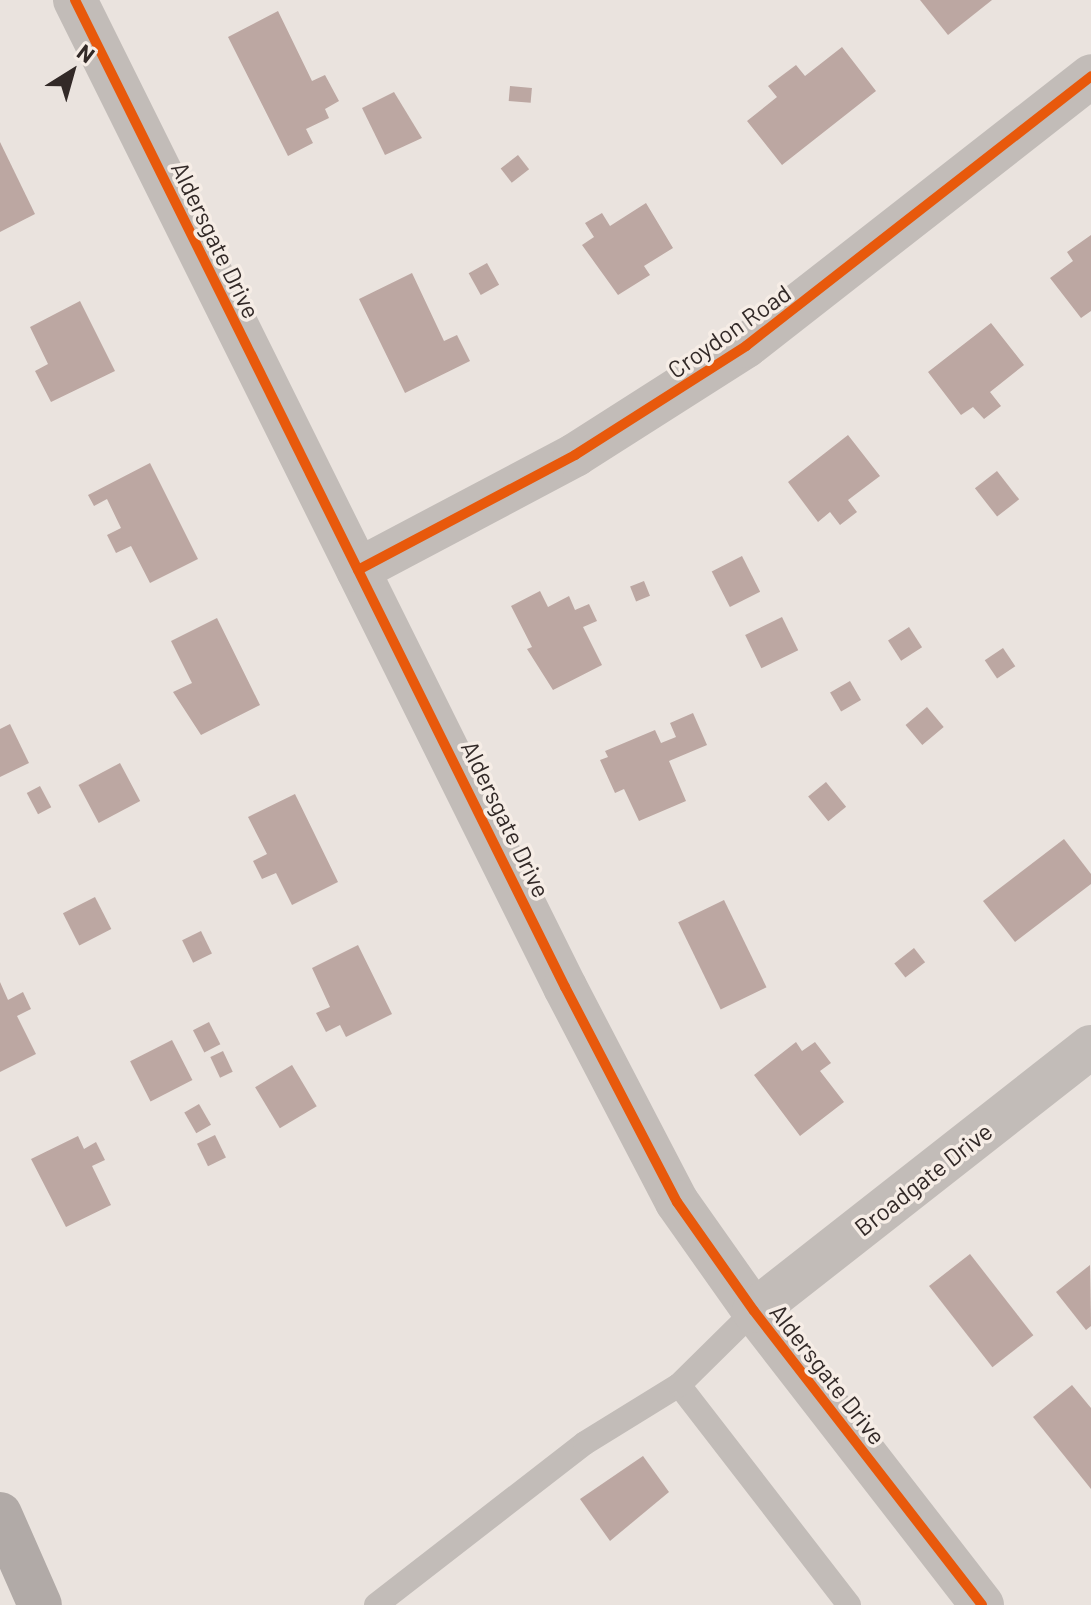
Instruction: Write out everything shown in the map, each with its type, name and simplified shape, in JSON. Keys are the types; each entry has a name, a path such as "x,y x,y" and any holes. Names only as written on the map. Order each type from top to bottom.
{"main road":[{"path":"0,1514 40,1605"}],"street":[{"name":"Aldersgate Drive","path":"75,0 638,1133 686,1214 754,1311 982,1605"},
{"name":"Croydon Road","path":"358,570 575,455 734,354 1091,76"},
{"name":"Broadgate Drive","path":"754,1311 1091,1047"}],"lane":[{"path":"392,1600 585,1443 679,1385 754,1311"},
{"path":"679,1385 849,1605"}],"building":[{"path":"920,0 992,0 948,35"},
{"path":"278,11 312,81 325,75 339,101 325,109 329,118 306,129 313,143 288,156 228,37"},
{"path":"842,47 876,91 782,165 747,121 777,97 768,86 796,65 805,76"},
{"path":"510,86 532,88 531,103 509,101"},
{"path":"394,92 422,138 385,155 362,108"},
{"path":"0,142 35,214 0,232"},
{"path":"518,155 529,169 512,183 501,169"},
{"path":"646,203 673,248 644,266 650,275 618,295 582,245 594,237 585,223 602,213 610,226"},
{"path":"1091,235 1091,311 1081,318 1050,278 1073,261 1067,252"},
{"path":"487,263 499,285 481,295 469,273"},
{"path":"412,273 444,341 457,335 470,361 405,393 359,299"},
{"path":"80,301 115,371 51,402 35,371 48,364 30,327"},
{"path":"991,323 1024,365 990,392 1001,406 984,419 973,407 961,415 928,372"},
{"path":"848,435 880,476 848,500 857,512 840,525 830,512 818,522 788,482"},
{"path":"150,463 198,559 150,583 131,546 116,553 107,535 121,528 107,499 94,506 88,495"},
{"path":"997,471 1019,499 997,517 975,488"},
{"path":"742,556 760,592 730,607 712,571"},
{"path":"644,581 650,596 636,601 630,587"},
{"path":"540,591 548,607 569,596 575,610 589,604 597,621 583,627 602,665 553,690 527,649 532,647 511,606"},
{"path":"782,617 798,650 761,668 745,635"},
{"path":"217,618 260,705 201,735 173,692 192,683 171,641"},
{"path":"909,627 922,647 901,661 888,641"},
{"path":"1003,648 1015,666 997,679 985,660"},
{"path":"850,681 861,700 841,712 830,692"},
{"path":"927,707 944,727 922,745 906,725"},
{"path":"693,713 707,745 669,761 686,801 639,821 624,789 615,793 600,760 608,757 605,751 655,730 661,743 676,737 670,723"},
{"path":"10,724 29,763 0,777 0,729"},
{"path":"120,763 140,801 99,823 79,785"},
{"path":"826,782 846,807 828,821 808,796"},
{"path":"40,786 51,807 38,814 27,793"},
{"path":"295,794 338,882 292,905 276,873 262,879 253,861 267,854 248,817"},
{"path":"1064,839 1091,874 1091,884 1015,942 983,901"},
{"path":"95,897 111,929 79,945 63,913"},
{"path":"724,900 767,987 721,1010 678,922"},
{"path":"201,931 212,953 193,963 182,940"},
{"path":"358,945 392,1014 346,1037 340,1025 326,1032 316,1013 330,1007 312,968"},
{"path":"914,948 925,962 905,978 894,963"},
{"path":"0,982 8,1000 23,992 31,1009 17,1016 36,1054 0,1072"},
{"path":"209,1022 220,1044 204,1052 193,1030"},
{"path":"172,1040 192,1080 151,1101 130,1061"},
{"path":"796,1042 802,1051 815,1042 831,1063 820,1071 844,1102 800,1136 754,1075"},
{"path":"223,1051 233,1072 220,1078 210,1057"},
{"path":"292,1065 317,1106 280,1128 255,1087"},
{"path":"199,1104 211,1125 196,1133 184,1112"},
{"path":"215,1135 226,1157 208,1166 197,1144"},
{"path":"78,1136 84,1149 96,1142 105,1160 92,1166 111,1205 66,1227 31,1159"},
{"path":"970,1254 1033,1335 992,1367 929,1286"},
{"path":"1090,1265 1091,1326 1086,1330 1056,1292"},
{"path":"1072,1385 1091,1408 1091,1489 1033,1417"},
{"path":"643,1456 669,1492 610,1541 580,1499"}],"cycle path":[{"path":"75,0 565,987 677,1202 754,1311 982,1605"},
{"path":"358,570 575,455 746,346 1091,76"}]}
